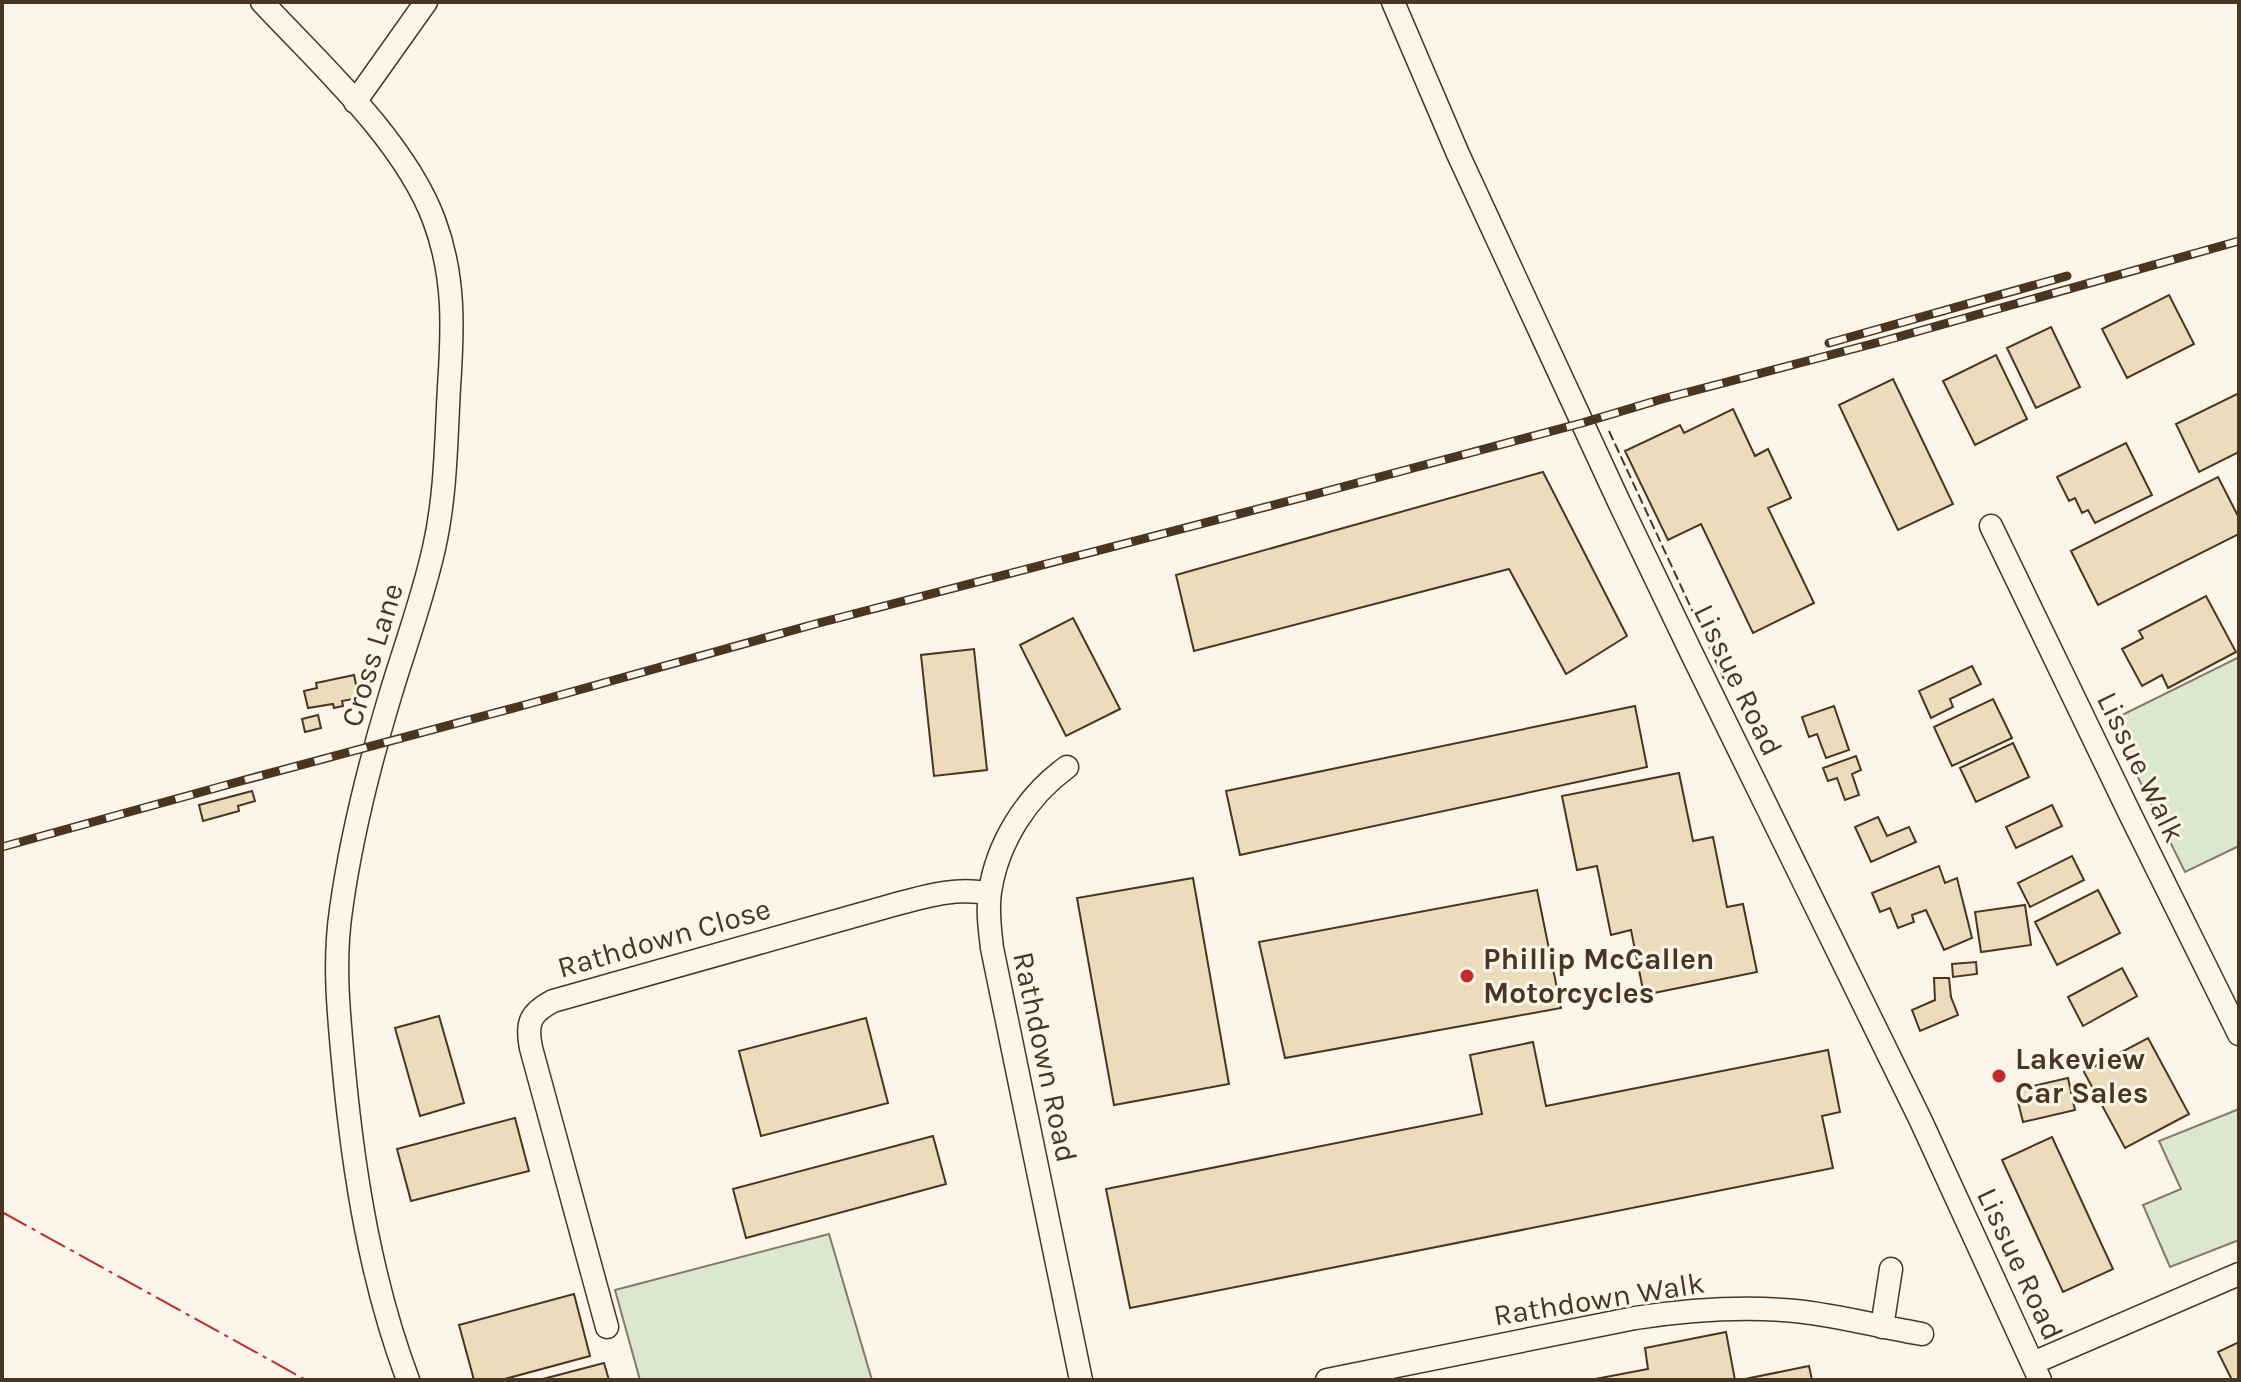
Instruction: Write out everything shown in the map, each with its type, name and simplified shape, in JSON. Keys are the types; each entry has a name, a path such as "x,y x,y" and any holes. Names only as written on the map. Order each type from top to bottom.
{"street":[{"name":"Cross Lane","path":"262,2 355,102 400,159 433,216 443,245 452,292 441,513 425,585 361,802 337,942 337,999 357,1181 388,1321 408,1380"},
{"path":"355,102 426,2"},
{"name":"Lissue Road","path":"1393,2 1458,154 1625,515 1921,1121 2037,1372"},
{"name":"Lissue Walk","path":"1991,526 2239,1034"},
{"name":"Rathdown Road","path":"1067,767 1035,795 1014,826 989,894 989,923 1081,1380"},
{"name":"Rathdown Close","path":"607,1327 531,1048 528,1033 530,1020 538,1009 553,1001 893,905 933,895 978,891 989,894"},
{"path":"1882,1327 1891,1269"},
{"path":"2037,1372 2239,1274"},
{"name":"Rathdown Walk","path":"1327,1380 1669,1313 1745,1309 1784,1311 1922,1334"}],"green space":[{"path":"2239,657 2239,846 2185,872 2110,721"},
{"path":"2239,1109 2239,1240 2170,1267 2143,1205 2181,1189 2159,1141"},
{"path":"829,1234 872,1380 640,1380 615,1290"}],"building":[{"path":"2169,295 2194,344 2127,378 2102,329"},
{"path":"2051,327 2080,387 2036,408 2007,348"},
{"path":"1996,355 2027,419 1975,445 1943,381"},
{"path":"1893,379 1953,504 1898,530 1839,405"},
{"path":"2239,393 2239,452 2199,472 2176,424"},
{"path":"1733,409 1755,456 1768,449 1791,498 1768,508 1814,603 1753,633 1701,524 1668,540 1625,451 1680,425 1684,433"},
{"path":"2126,443 2152,495 2095,523 2088,510 2082,513 2075,498 2069,501 2057,477"},
{"path":"1543,472 1627,636 1566,674 1509,569 1194,651 1176,575"},
{"path":"2218,477 2239,518 2239,534 2098,605 2071,551"},
{"path":"2206,596 2236,652 2168,688 2162,675 2142,686 2122,649 2143,638 2139,631"},
{"path":"1073,618 1120,709 1066,736 1020,645"},
{"path":"974,649 987,770 934,776 921,655"},
{"path":"1972,666 1981,684 1950,699 1953,707 1931,718 1919,691"},
{"path":"354,675 359,698 342,701 343,706 334,708 333,704 308,708 304,691 317,688 316,683"},
{"path":"1993,699 2012,738 1952,766 1934,727"},
{"path":"1635,706 1647,767 1240,855 1226,791"},
{"path":"1834,706 1849,750 1826,758 1817,734 1809,737 1802,717"},
{"path":"318,715 321,728 305,732 302,719"},
{"path":"2013,743 2029,777 1976,802 1960,768"},
{"path":"1856,756 1861,770 1852,774 1859,795 1845,800 1837,778 1828,781 1823,768"},
{"path":"1679,773 1693,841 1713,837 1727,907 1743,904 1757,972 1644,995 1631,930 1611,935 1597,866 1577,870 1562,796"},
{"path":"252,791 255,801 238,806 239,811 203,821 199,805"},
{"path":"2052,805 2062,826 2016,848 2006,827"},
{"path":"1878,817 1887,836 1909,827 1916,842 1871,862 1855,827"},
{"path":"2072,856 2084,880 2030,907 2018,883"},
{"path":"1939,866 1945,883 1957,878 1972,938 1944,950 1926,910 1912,915 1914,922 1898,928 1890,908 1880,912 1872,893"},
{"path":"1193,878 1229,1084 1114,1105 1077,898"},
{"path":"1537,890 1561,1008 1285,1058 1259,942"},
{"path":"2098,890 2120,933 2057,965 2035,922"},
{"path":"2025,905 2031,945 1981,952 1975,912"},
{"path":"1976,962 1977,974 1953,977 1952,964"},
{"path":"2122,968 2137,996 2083,1026 2068,997"},
{"path":"1934,978 1949,978 1951,997 1958,1015 1920,1031 1912,1010 1935,1000"},
{"path":"439,1016 464,1103 420,1116 395,1028"},
{"path":"866,1018 888,1103 761,1136 739,1051"},
{"path":"2148,1038 2189,1114 2125,1148 2084,1072"},
{"path":"1533,1042 1546,1106 1828,1050 1840,1112 1822,1116 1833,1168 1130,1308 1106,1189 1482,1114 1470,1055"},
{"path":"2068,1078 2075,1110 2023,1122 2015,1090"},
{"path":"515,1118 529,1171 411,1201 397,1149"},
{"path":"933,1136 946,1184 746,1238 733,1189"},
{"path":"2052,1137 2113,1269 2063,1292 2002,1160"},
{"path":"574,1294 590,1356 501,1380 474,1380 459,1325"},
{"path":"1726,1332 1735,1380 1590,1380 1648,1369 1645,1348"},
{"path":"2239,1342 2239,1380 2232,1380 2218,1352"},
{"path":"604,1363 609,1380 539,1380"},
{"path":"1809,1366 1812,1380 1740,1380"}],"railway":[{"path":"2,847 815,624 1582,423 2239,241"},
{"path":"1829,343 2067,276"}],"fence":[{"path":"1609,431 1724,679"}],"power":[{"path":"2,1212 306,1380"}],"place":[{"name":"Phillip McCallen Motorcycles","path":"1467,976"},
{"name":"Lakeview Car Sales","path":"1999,1076"}]}
